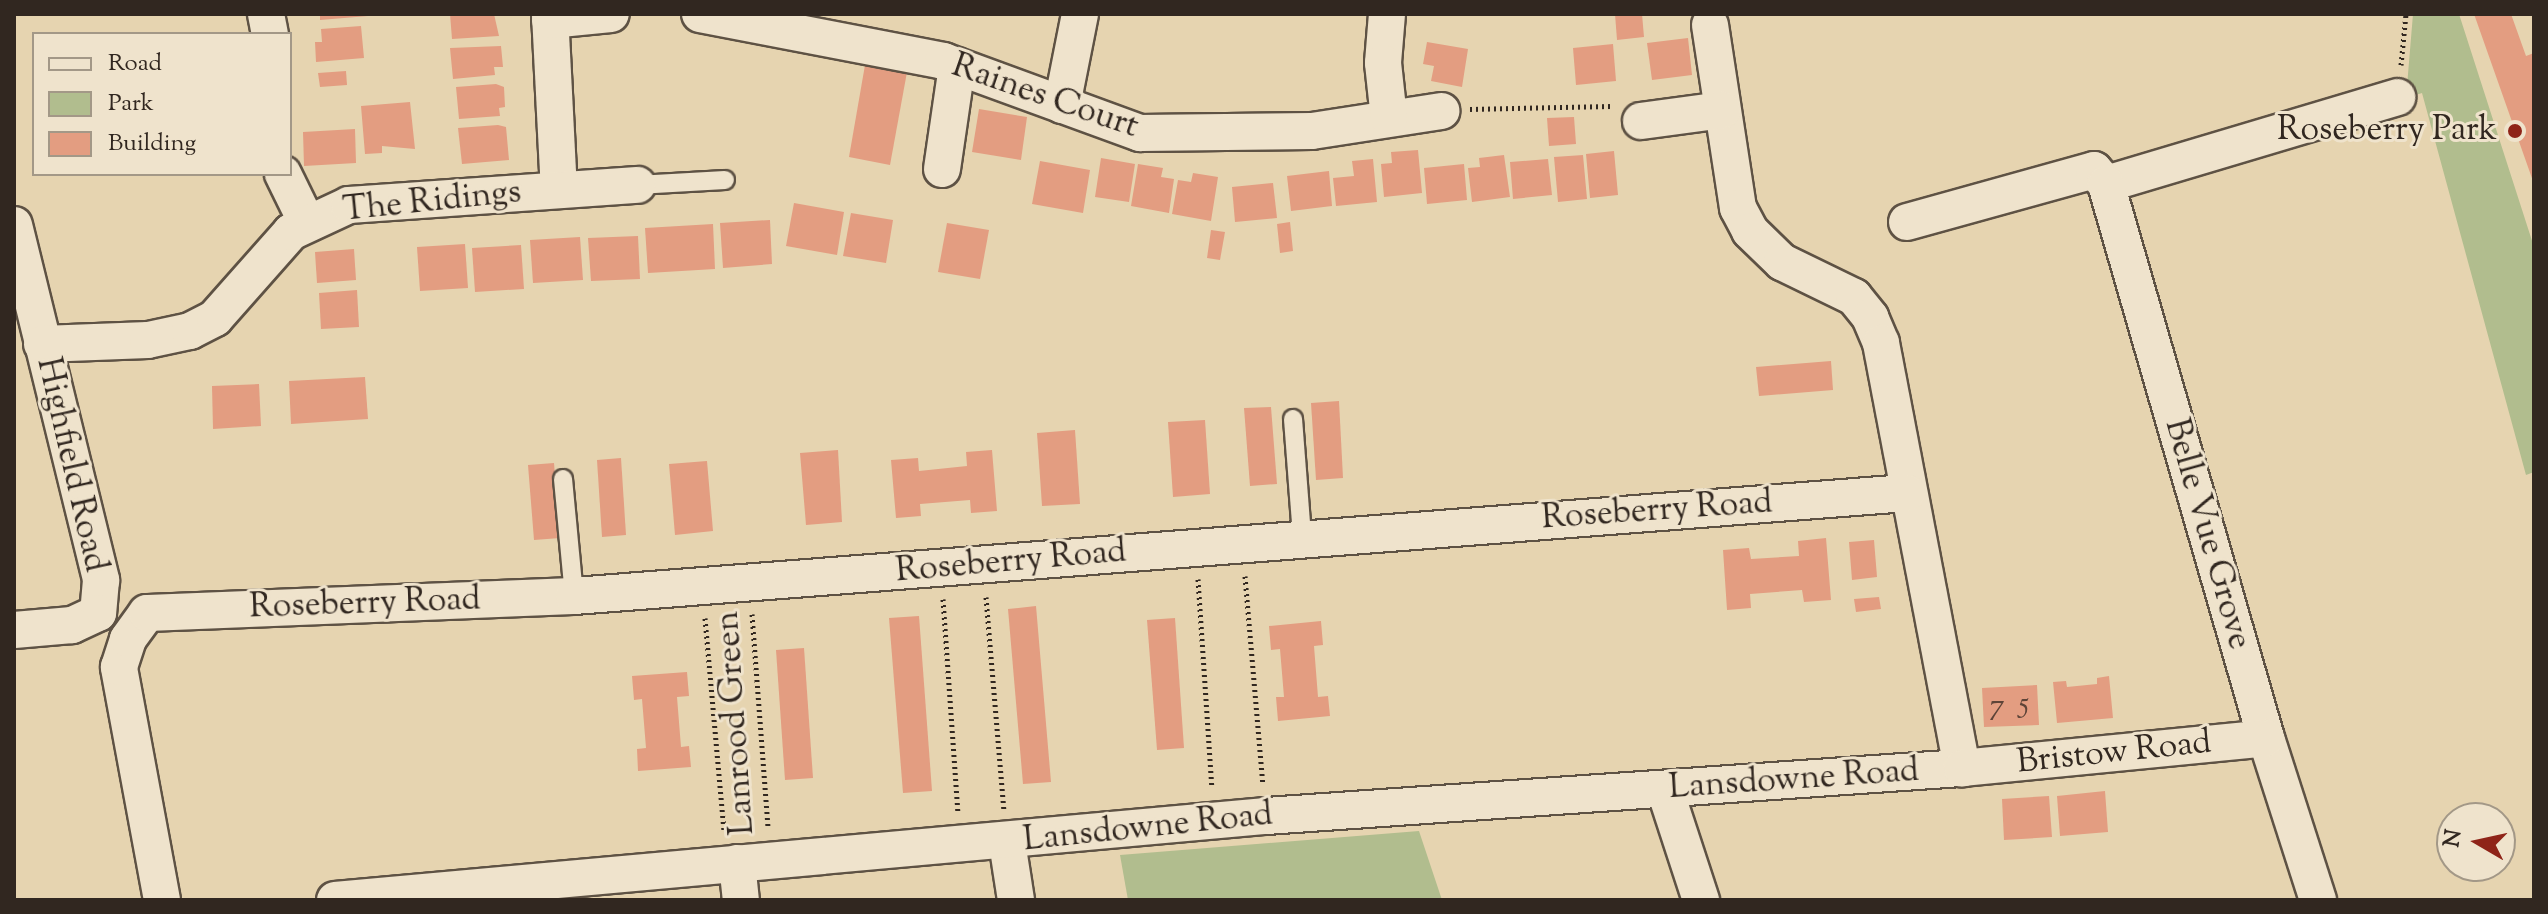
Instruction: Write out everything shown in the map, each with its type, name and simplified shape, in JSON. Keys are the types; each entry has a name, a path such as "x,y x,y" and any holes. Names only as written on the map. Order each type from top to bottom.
{"street":[{"path":"550,17 611,14"},
{"name":"Raines Court","path":"700,14 791,24 957,66 1140,133 1312,131 1441,111"},
{"path":"1062,105 1080,14"},
{"path":"1387,14 1383,63 1389,118"},
{"name":"The Ridings","path":"550,17 559,190"},
{"path":"1707,20 1738,208 1750,231 1782,262 1854,297 1870,317 1881,343 1907,493 1962,768"},
{"path":"942,169 957,66"},
{"path":"1907,222 2100,177 2397,97"},
{"path":"1630,113 1722,110"},
{"name":"The Ridings","path":"284,176 306,221"},
{"name":"Belle Vue Grove","path":"2100,177 2266,738 2318,900"},
{"name":"The Ridings","path":"42,344 148,340 190,331 215,318 306,221 349,205 637,185"},
{"name":"Highfield Road","path":"14,225 101,580 98,613 72,625 14,630"},
{"name":"Roseberry Road","path":"162,900 119,667 128,639 147,613 574,596 1302,537 1907,493"},
{"name":"Bristow Road","path":"1962,768 2266,738"},
{"name":"Lansdowne Road","path":"335,900 1007,842 1266,816 1962,768"},
{"path":"1665,790 1701,900"},
{"path":"1007,842 1016,900"},
{"path":"741,900 745,863"}],"lane":[{"path":"637,185 725,180"},
{"path":"1293,419 1302,537"},
{"path":"563,479 574,596"}],"path":[{"path":"2397,97 2406,14"},
{"path":"1441,111 1630,113"},
{"path":"1242,543 1266,816"},
{"path":"1195,547 1215,821"},
{"path":"983,564 1007,842"},
{"path":"941,567 960,846"},
{"name":"Lanrood Green","path":"745,863 749,582"},
{"name":"Lanrood Green","path":"702,586 745,863"}],"green space":[{"path":"2413,14 2459,14 2534,247 2534,472 2526,475 2422,93 2406,98"},
{"path":"1419,831 1442,900 1128,900 1120,855"}],"building":[{"path":"320,14 368,14 368,16 320,20"},
{"path":"450,14 494,14 499,36 452,39"},
{"path":"1615,14 1642,14 1644,37 1617,40"},
{"path":"2474,14 2511,14 2526,56 2534,53 2534,184"},
{"path":"361,26 364,58 316,62 315,42 322,42 321,29"},
{"path":"1688,38 1692,75 1652,80 1647,43"},
{"path":"1427,42 1468,49 1462,87 1431,81 1434,66 1423,64"},
{"path":"1613,44 1616,81 1576,85 1573,48"},
{"path":"501,46 503,67 494,67 495,75 453,79 450,48"},
{"path":"865,65 907,72 890,165 849,157"},
{"path":"346,71 347,85 320,87 318,73"},
{"path":"496,84 504,87 505,107 499,108 500,116 459,119 456,87"},
{"path":"410,102 415,149 382,146 382,153 365,154 361,106"},
{"path":"979,109 1027,117 1021,160 972,152"},
{"path":"1574,117 1576,144 1549,146 1547,118"},
{"path":"506,127 509,160 462,164 458,128"},
{"path":"355,129 356,163 304,166 303,132"},
{"path":"1418,150 1422,193 1384,197 1381,164 1392,163 1391,152"},
{"path":"1614,151 1618,195 1590,198 1586,154"},
{"path":"1504,155 1510,197 1472,202 1468,168 1480,167 1479,158"},
{"path":"1583,155 1587,199 1558,202 1554,157"},
{"path":"1101,158 1135,164 1129,202 1095,197"},
{"path":"1373,159 1377,202 1336,206 1333,178 1354,176 1352,161"},
{"path":"1548,159 1552,195 1513,199 1510,162"},
{"path":"1040,161 1090,170 1083,213 1032,204"},
{"path":"1138,164 1163,168 1161,177 1174,179 1169,213 1131,206"},
{"path":"1464,164 1467,200 1427,204 1424,168"},
{"path":"1329,171 1332,206 1291,211 1287,176"},
{"path":"1193,173 1218,177 1211,221 1172,214 1178,180 1191,182"},
{"path":"1273,183 1277,218 1235,222 1232,187"},
{"path":"794,203 844,212 837,255 786,246"},
{"path":"851,213 893,220 886,263 843,256"},
{"path":"770,220 772,264 723,268 720,223"},
{"path":"1290,222 1293,251 1280,253 1277,224"},
{"path":"947,223 989,230 980,279 938,272"},
{"path":"713,224 715,269 648,273 645,228"},
{"path":"1211,230 1225,232 1220,260 1207,258"},
{"path":"638,236 640,279 591,281 588,238"},
{"path":"580,237 583,280 533,283 530,240"},
{"path":"465,244 468,288 420,291 417,247"},
{"path":"521,245 524,289 475,292 472,248"},
{"path":"354,249 356,280 317,283 315,252"},
{"path":"357,290 359,327 321,329 319,293"},
{"path":"1831,361 1833,390 1759,396 1756,367"},
{"path":"365,377 368,419 291,424 289,381"},
{"path":"259,384 261,426 213,429 212,386"},
{"path":"1339,401 1343,478 1316,480 1311,403"},
{"path":"1271,407 1277,484 1250,486 1244,408"},
{"path":"1205,420 1210,494 1173,497 1168,422"},
{"path":"1075,430 1080,504 1042,506 1037,433"},
{"path":"838,450 842,522 806,525 800,453"},
{"path":"992,450 997,511 971,513 970,500 920,504 921,516 896,518 891,460 918,458 919,471 967,466 966,452"},
{"path":"621,458 626,535 602,537 597,460"},
{"path":"707,461 713,531 675,535 669,464"},
{"path":"554,463 560,538 534,540 528,465"},
{"path":"1826,538 1831,600 1804,602 1802,590 1750,594 1751,608 1727,610 1723,550 1749,548 1751,559 1799,556 1798,541"},
{"path":"1874,540 1877,577 1852,580 1849,542"},
{"path":"1879,597 1881,609 1856,612 1854,599"},
{"path":"1036,606 1051,782 1023,784 1008,609"},
{"path":"919,616 932,791 903,793 889,618"},
{"path":"1175,618 1184,748 1157,750 1147,620"},
{"path":"1321,621 1323,645 1314,646 1318,697 1328,696 1330,716 1278,721 1276,697 1284,697 1280,649 1271,650 1269,626"},
{"path":"804,648 813,778 785,780 776,650"},
{"path":"687,672 689,696 677,697 681,747 689,746 691,767 638,771 637,749 646,748 642,699 634,700 632,676"},
{"path":"2109,676 2113,718 2057,723 2053,682 2066,681 2067,687 2097,684 2097,678"},
{"path":"2037,685 2039,725 1984,727 1982,688"},
{"path":"2105,791 2108,832 2060,836 2057,796"},
{"path":"2049,796 2052,837 2004,840 2002,799"}],"place":[{"name":"Roseberry Park","path":"2515,131"}]}
